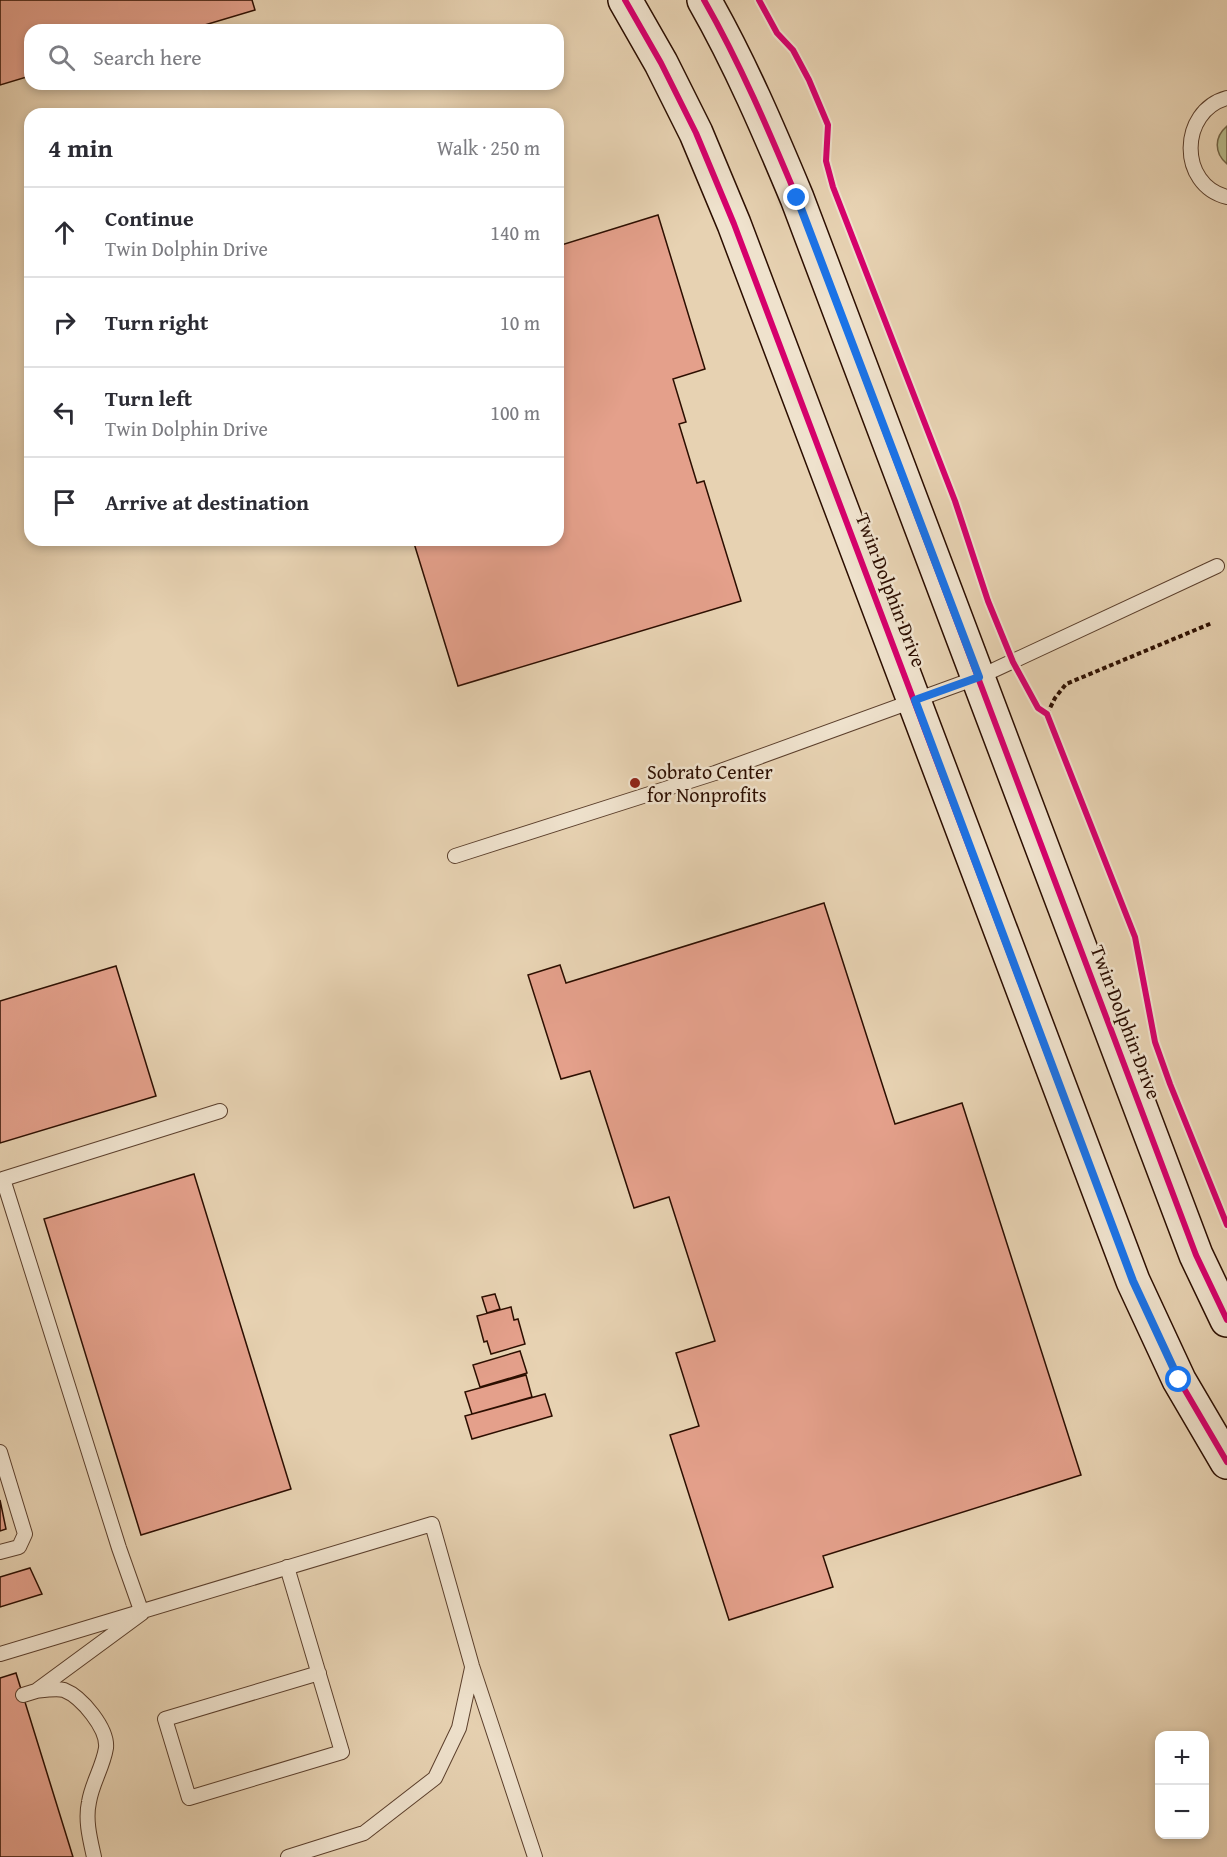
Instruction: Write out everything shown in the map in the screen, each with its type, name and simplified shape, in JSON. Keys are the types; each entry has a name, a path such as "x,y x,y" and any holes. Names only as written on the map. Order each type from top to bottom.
{"main road":[{"name":"Twin Dolphin Drive","path":"625,0 676,93 735,224 1133,1281 1179,1380 1227,1462"},
{"name":"Twin Dolphin Drive","path":"704,0 757,106 797,198 1196,1255 1227,1320"}],"lane":[{"path":"1227,98 1208,107 1197,121 1191,138 1190,155 1196,172 1207,186 1227,197"},
{"path":"455,856 715,773 979,677 1217,566"},
{"path":"142,1613 119,1548 2,1178 220,1111"},
{"path":"0,1452 25,1534 19,1547 0,1552"},
{"path":"0,1654 432,1524 472,1666 535,1857"},
{"path":"287,1567 319,1673 342,1752 189,1798 165,1719 319,1673"},
{"path":"94,1857 88,1835 89,1802 102,1766 106,1745 98,1721 79,1700 63,1690 29,1693 142,1613"},
{"path":"288,1857 364,1833 435,1778 459,1728 472,1666"}],"path":[{"path":"1047,714 1055,698 1066,684 1212,623"},
{"path":"1038,708 1047,714 1052,724"}],"green space":[{"path":"1227,126 1227,164 1220,155 1217,145 1220,135"}],"building":[{"path":"0,0 252,0 255,10 208,24 24,24 24,78 0,85"},
{"path":"658,215 705,369 673,379 686,422 679,424 697,483 704,481 741,601 458,686 415,546 564,546 564,244"},
{"path":"824,903 895,1124 962,1103 1081,1475 823,1556 833,1587 729,1620 670,1435 699,1426 676,1353 715,1341 669,1197 634,1208 590,1071 561,1079 528,975 560,965 566,983"},
{"path":"116,966 156,1096 0,1143 0,1001"},
{"path":"194,1174 291,1489 141,1535 44,1219"},
{"path":"495,1294 500,1309 487,1313 482,1297"},
{"path":"511,1307 514,1320 518,1319 525,1344 491,1354 487,1341 484,1342 477,1316"},
{"path":"520,1351 527,1373 480,1387 473,1365"},
{"path":"526,1375 532,1397 472,1414 465,1392"},
{"path":"545,1394 552,1416 472,1439 465,1416"},
{"path":"0,1500 6,1529 0,1531"},
{"path":"30,1568 42,1594 0,1607 0,1577"},
{"path":"16,1673 73,1857 0,1857 0,1678"}],"cycle path":[{"path":"625,0 661,63 696,133 734,224 1133,1281 1179,1380 1227,1462"},
{"path":"704,0 742,73 797,198 1196,1255 1227,1320"},
{"path":"759,0 777,33 793,50 809,80 828,125 826,161 833,187 955,501 988,601 1013,662 1038,708 1047,714 1135,937 1155,1042 1227,1225"}],"place":[{"name":"Sobrato Center for Nonprofits","path":"635,783"}],"route":[{"path":"797,198 979,677 915,700 1133,1281 1179,1380"}]}
